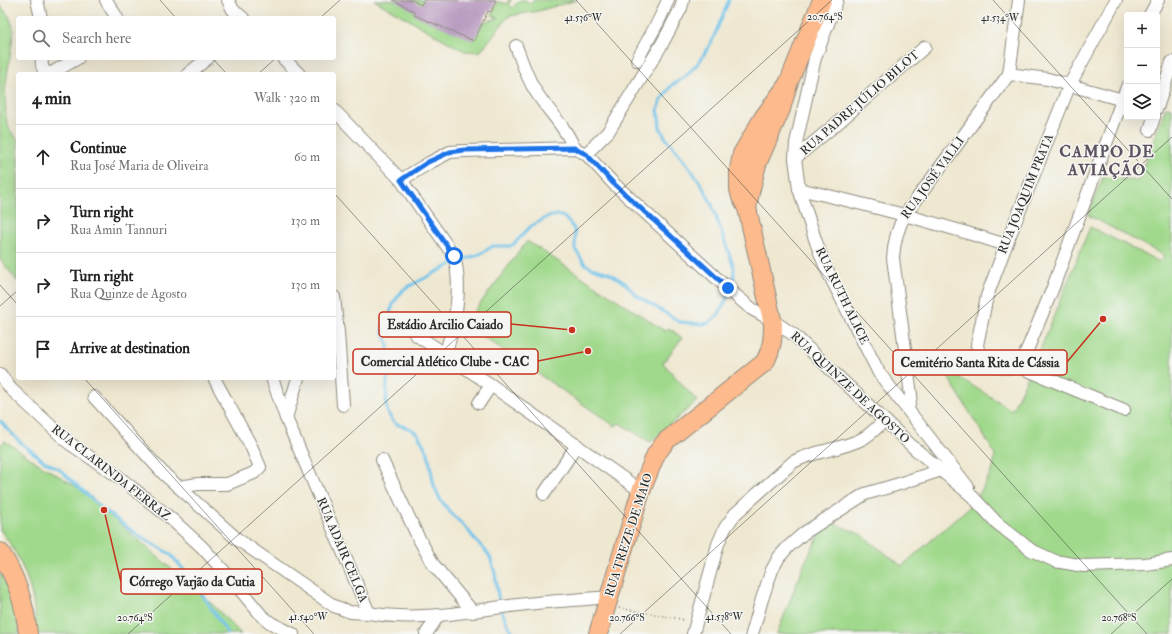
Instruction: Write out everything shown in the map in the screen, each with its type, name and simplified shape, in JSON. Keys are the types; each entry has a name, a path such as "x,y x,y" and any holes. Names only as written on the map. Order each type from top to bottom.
{"highway":[{"name":"RUA TREZE DE MAIO","path":"598,634 641,491 656,454 666,441 765,362 769,353 773,341 772,320 748,208 755,147 781,109 788,84 822,0"},
{"path":"0,552 11,569 19,590 26,615 28,634"}],"street":[{"path":"37,0 41,16"},
{"path":"106,0 116,16"},
{"path":"228,0 233,10 240,16"},
{"path":"637,60 668,0"},
{"path":"401,180 428,162 450,152 464,150 574,148 586,154 608,132 662,44 684,0"},
{"name":"RUA RUTH ALICE","path":"837,0 815,58 796,144 795,158 799,189 826,268 879,373 964,481 971,495"},
{"path":"1019,0 1009,74 1048,79 1070,84 1123,100"},
{"name":"RUA JOAQUIM PRATA","path":"1020,367 1007,368 991,364 981,358 978,352 977,344 987,296 1070,84 1116,0"},
{"path":"1152,12 1158,0"},
{"path":"516,46 525,70 536,92 567,134 574,148"},
{"name":"RUA PADRE JÚLIO BILOT","path":"795,158 924,47"},
{"path":"42,60 42,69 45,72"},
{"path":"54,72 74,60"},
{"path":"190,72 206,60"},
{"path":"285,60 297,72"},
{"path":"1160,99 1172,62"},
{"name":"RUA JOSÉ VALLI","path":"908,409 911,395 893,258 894,240 905,215 1009,74"},
{"path":"1124,97 1052,290 1020,367 1124,410"},
{"path":"336,112 401,180 454,256 457,278 457,308 454,326 445,355"},
{"path":"1150,130 1153,120"},
{"name":"RUA QUINZE DE AGOSTO","path":"586,154 613,183 731,292 752,309 794,335 884,421 971,495"},
{"path":"799,189 905,215 1006,245"},
{"path":"336,314 343,404"},
{"path":"415,334 491,385 641,491"},
{"name":"RUA CLARINDA FERRAZ","path":"0,374 11,389 69,443 116,475 201,546 262,616 271,624 293,634"},
{"path":"179,487 227,484 254,473 260,467 251,446 215,380"},
{"name":"RUA ADAIR CELGA","path":"273,380 286,418 369,613 388,616 438,616 508,606 608,602"},
{"path":"286,418 297,380"},
{"path":"479,403 491,385"},
{"path":"94,398 164,474 237,539 271,564 334,606 350,612 369,613"},
{"path":"693,634 718,544 725,528 735,514 793,462 803,456 852,443 863,438 884,421"},
{"path":"544,494 577,445"},
{"path":"382,460 432,564 473,612"},
{"path":"752,634 772,570 779,557 793,542 810,529 864,494 941,470"},
{"path":"971,495 997,523 1031,550 1055,561 1084,566 1145,564 1172,560"},
{"path":"426,634 438,616"}],"path":[{"path":"608,602 697,621"}],"green space":[{"path":"374,0 424,0 423,2 482,23 498,18 492,15 498,1 506,4 509,0 512,0 508,4 512,8 520,0 526,0 530,4 533,0 577,0 538,11 510,16 480,52 464,51"},
{"path":"0,5 9,16 14,30 5,90 6,118 10,130 16,138 16,279 0,259"},
{"path":"1166,107 1172,108 1172,634 777,634 804,564 827,521 860,534 902,566 975,502 993,469 995,454 942,367 1012,410 1036,360 1090,227 1160,262 1165,256 1088,215 1103,177 1138,181"},
{"path":"527,241 665,331 669,328 682,338 663,363 697,401 650,442 619,423 615,426 465,324"},
{"path":"5,441 39,464 87,493 111,516 214,606 241,634 36,634 34,604 28,581 21,563 6,537 0,530 0,445"},
{"path":"0,571 11,596 20,634 0,634"}],"building":[{"path":"393,0 412,0 421,5 424,0 496,0 491,12 488,11 474,41 414,15 415,12"}],"waterway":[{"path":"729,0 712,41 700,61 685,77 672,85 661,100 658,110 660,127 665,137 688,165 703,187 712,205 734,268 733,288"},
{"path":"457,262 478,255 493,246 510,246 514,244 530,227 547,217 557,215 564,217 573,227 575,233 575,249 585,264 592,268 609,273 625,283 636,295 680,322 701,324 709,323 719,314 729,294"},
{"path":"452,264 404,289 394,302 388,318 383,325 383,332 388,345 386,405 388,413 396,424 411,429 417,433 428,453 434,486 440,499 490,557 495,573 499,604"},
{"path":"0,421 20,442 44,461 59,469 104,510 139,536 170,554 193,580 228,634"},
{"path":"501,609 514,634"}],"place":[{"name":"Cemitério Santa Rita de Cássia","path":"1103,319"},
{"name":"Estádio Arcilio Caiado","path":"572,330"},
{"name":"Comercial Atlético Clube - CAC","path":"588,351"},
{"name":"Córrego Varjão da Cutia","path":"104,510"}],"district":[{"name":"CAMPO DE AVIAÇÃO","path":"1107,161"}],"route":[{"path":"454,256 401,180 428,162 450,152 464,150 574,148 586,154 613,183 728,288"}]}
